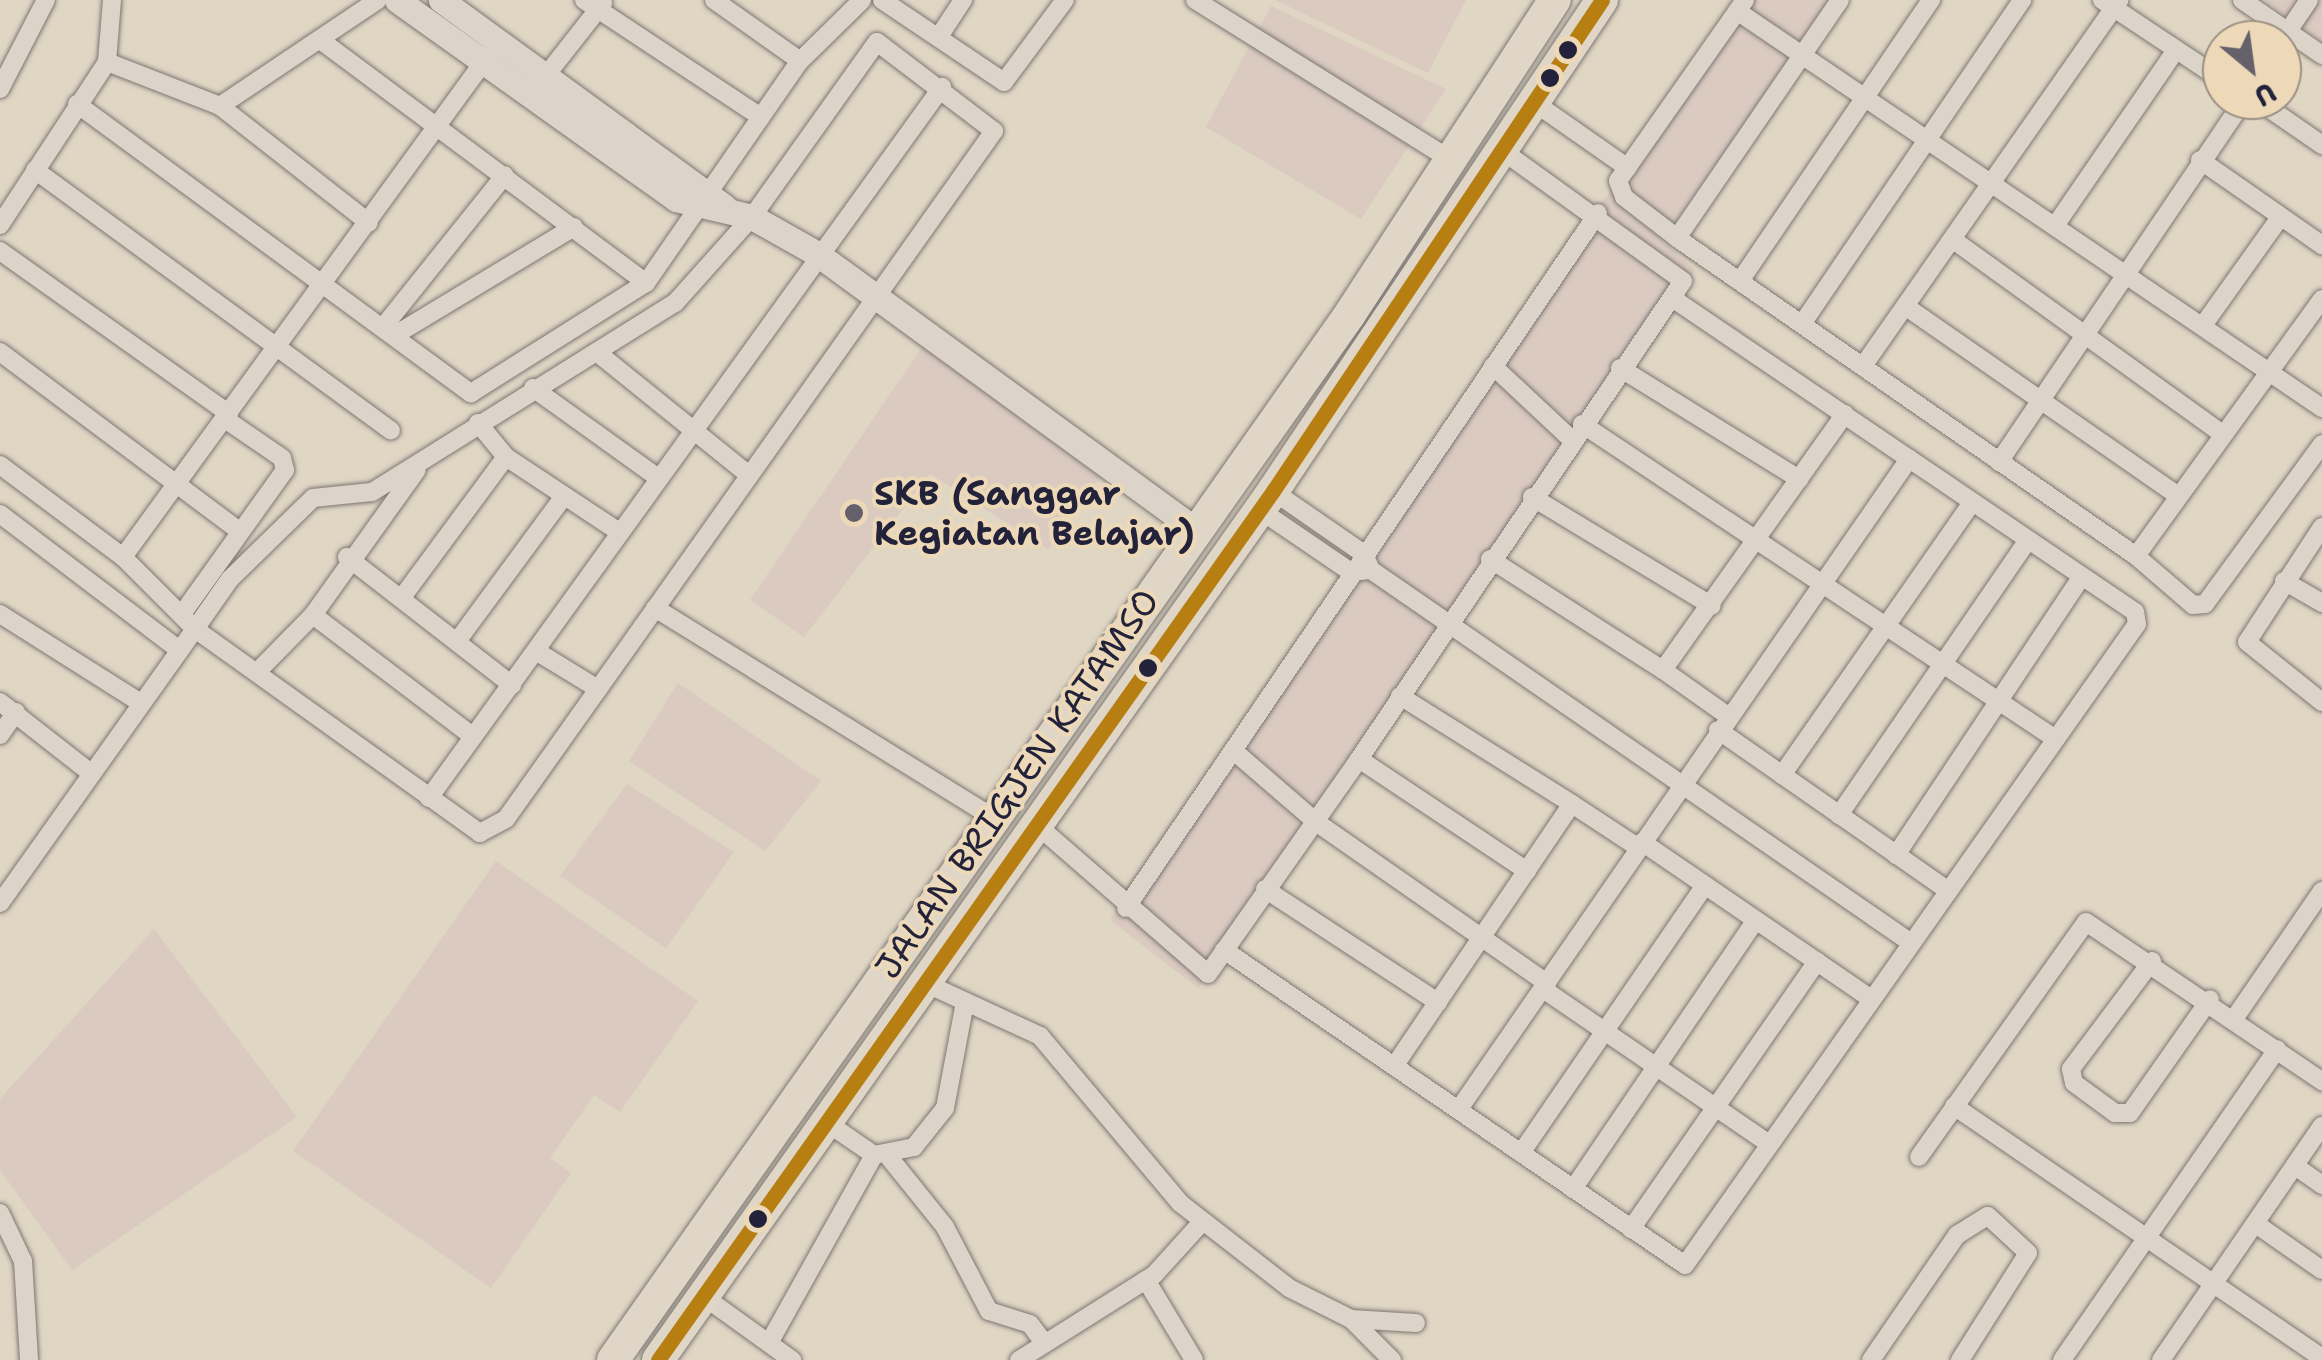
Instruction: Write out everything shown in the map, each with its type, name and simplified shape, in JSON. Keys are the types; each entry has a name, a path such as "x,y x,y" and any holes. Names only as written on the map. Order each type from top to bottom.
{"highway":[{"name":"JALAN BRIGJEN KATAMSO","path":"612,1360 1195,530 1555,0"},
{"name":"JALAN BRIGJEN KATAMSO","path":"658,1360 1267,501 1602,0"}],"street":[{"path":"0,89 46,0"},
{"path":"0,226 107,62 112,0"},
{"path":"220,106 324,42 378,0"},
{"path":"397,0 492,51 548,73 700,197"},
{"path":"442,0 492,51 700,197 752,217 816,252 1195,530"},
{"path":"714,0 800,61"},
{"path":"882,0 940,35 1004,82 1065,0"},
{"path":"940,35 963,0"},
{"path":"1195,0 1448,159"},
{"path":"1677,238 1840,0"},
{"path":"1740,281 1931,0"},
{"path":"1802,324 2022,0"},
{"path":"2242,0 2266,20"},
{"path":"548,73 596,3 761,117"},
{"path":"77,104 390,330 464,392 482,391 646,283 700,197 800,61 849,3"},
{"path":"1863,366 1908,308 2112,3 2174,53 2202,69"},
{"path":"2322,408 2057,223 1800,56 1741,5 1618,182 1624,197 1677,238 2136,556 2193,605 2204,604 2322,444"},
{"path":"324,42 439,122 646,283"},
{"path":"0,465 123,557 195,628 260,669 271,688 480,833 506,820 994,135 895,47 869,47 752,217 676,303 372,492 313,498 230,579 195,628 175,647 0,903"},
{"path":"123,557 326,285 492,51"},
{"path":"2057,223 2174,53"},
{"path":"107,62 220,106 369,223"},
{"path":"429,798 816,252 942,87"},
{"path":"1535,103 1628,168"},
{"path":"1999,462 2080,332 2229,120"},
{"path":"2287,120 2322,144"},
{"path":"1038,826 1126,908 1206,973 1359,760 1446,622 1576,431 1620,368 1676,300 1680,273 1503,151"},
{"path":"2200,160 2279,219 2322,244"},
{"path":"36,170 273,351 392,431"},
{"path":"390,330 504,175"},
{"path":"1126,908 1351,572 1367,562 1493,366 1598,213"},
{"path":"2204,324 2279,219"},
{"path":"390,330 574,227"},
{"path":"1952,239 2222,434"},
{"path":"0,251 227,416 286,464 182,614"},
{"path":"2136,556 2176,494 2274,374 2322,299"},
{"path":"1224,950 1676,1261 1692,1261 1943,887 2137,624 2134,612 1676,300"},
{"path":"1908,308 2176,494"},
{"path":"0,352 178,480 238,530"},
{"path":"598,354 694,423 749,475"},
{"path":"1493,366 1576,431 1760,540 2051,736"},
{"path":"1620,368 1798,479"},
{"path":"534,388 657,476"},
{"path":"1663,670 1760,540 1845,414"},
{"path":"478,423 506,457 618,531"},
{"path":"403,596 506,457"},
{"path":"1458,1110 1819,581 1909,459"},
{"path":"260,669 313,615 347,557 424,461"},
{"path":"458,640 564,496"},
{"path":"1532,497 1712,606"},
{"path":"1267,501 1367,562 1446,622 1683,782 1906,940"},
{"path":"1267,501 1351,572"},
{"path":"1782,775 1972,503"},
{"path":"0,514 175,647"},
{"path":"2322,527 2284,582 2248,648 2322,702"},
{"path":"1840,815 2027,541"},
{"path":"347,557 403,596 512,685"},
{"path":"1490,559 1663,670 1782,775 1943,887"},
{"path":"1896,855 2001,704 2081,578"},
{"path":"2284,582 2322,603"},
{"path":"655,608 994,818"},
{"path":"0,614 138,702"},
{"path":"313,615 471,735"},
{"path":"536,650 598,689"},
{"path":"1400,696 1705,885 1868,996"},
{"path":"0,734 8,707 91,773"},
{"path":"1234,752 1316,822 1484,937 1604,1031 1768,1143"},
{"path":"1359,760 1527,871"},
{"path":"1395,1065 1572,804"},
{"path":"1521,1152 1705,885"},
{"path":"1265,890 1438,1002"},
{"path":"2236,1016 2322,891"},
{"path":"1573,1189 1756,920"},
{"path":"1919,1157 2086,922 2236,1016 2322,1081"},
{"path":"1631,1229 1816,961"},
{"path":"2152,961 2071,1069 2074,1083 2115,1113 2130,1114 2210,1000"},
{"path":"925,983 1068,1060 1202,1222 1289,1288 1350,1319 1392,1360"},
{"path":"770,1343 881,1156 914,1147 945,1108 965,1002"},
{"path":"2062,1360 2278,1048"},
{"path":"1954,1106 2322,1358"},
{"path":"826,1122 881,1156 945,1227 990,1311 1030,1324 1042,1341"},
{"path":"2171,1356 2322,1126"},
{"path":"2295,1166 2322,1184"},
{"path":"0,1213 22,1262 30,1360"},
{"path":"1871,1360 1957,1235 1988,1216 2028,1254 1960,1360"},
{"path":"1019,1360 1042,1341 1146,1280 1202,1222"},
{"path":"2256,1224 2322,1270"},
{"path":"1146,1280 1194,1360"},
{"path":"704,1296 792,1360"},
{"path":"1350,1319 1416,1323"}],"shaded area":[{"path":"1275,0 1466,0 1428,73"},
{"path":"1741,0 1831,0 1662,241 1695,270 1198,988 1110,920"},
{"path":"2264,0 2322,0 2322,42 2302,28 2302,20 2292,20"},
{"path":"1271,6 1446,89 1361,219 1206,127"},
{"name":"SKB (Sanggar Kegiatan Belajar)","path":"922,347 1100,477 1048,549 930,474 804,637 750,600"},
{"path":"678,683 821,781 765,851 629,761"},
{"path":"627,784 734,852 666,948 560,876"},
{"path":"496,861 698,1001 620,1112 594,1095 550,1158 571,1173 491,1288 293,1151"},
{"path":"154,929 297,1117 72,1270 0,1170 0,1099"}],"transit line":[{"path":"658,1360 1273,491 1602,0"}],"place":[{"name":"SKB (Sanggar Kegiatan Belajar)","path":"854,513"}]}
